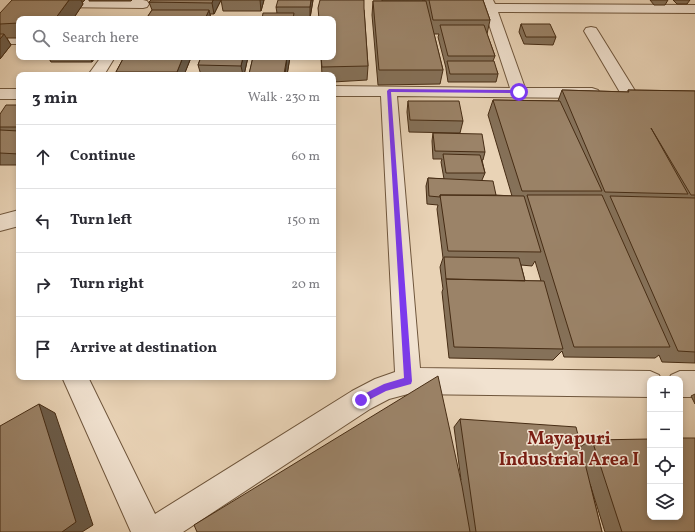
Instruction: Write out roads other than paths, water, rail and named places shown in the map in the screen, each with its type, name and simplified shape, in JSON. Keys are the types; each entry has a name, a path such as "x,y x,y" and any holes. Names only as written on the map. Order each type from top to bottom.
{"street":[{"path":"36,3 141,6"},
{"path":"519,92 488,4 695,9"},
{"path":"336,91 623,94 591,31"},
{"path":"0,40 16,40"},
{"path":"98,72 106,60"},
{"path":"389,91 408,381"},
{"path":"0,94 16,94"},
{"path":"0,223 16,219"},
{"path":"76,380 147,532"},
{"path":"155,532 361,400 384,388 408,381 647,384"},
{"path":"683,384 695,384"}],"district":[{"name":"Mayapuri Industrial Area I","path":"569,449"}]}
